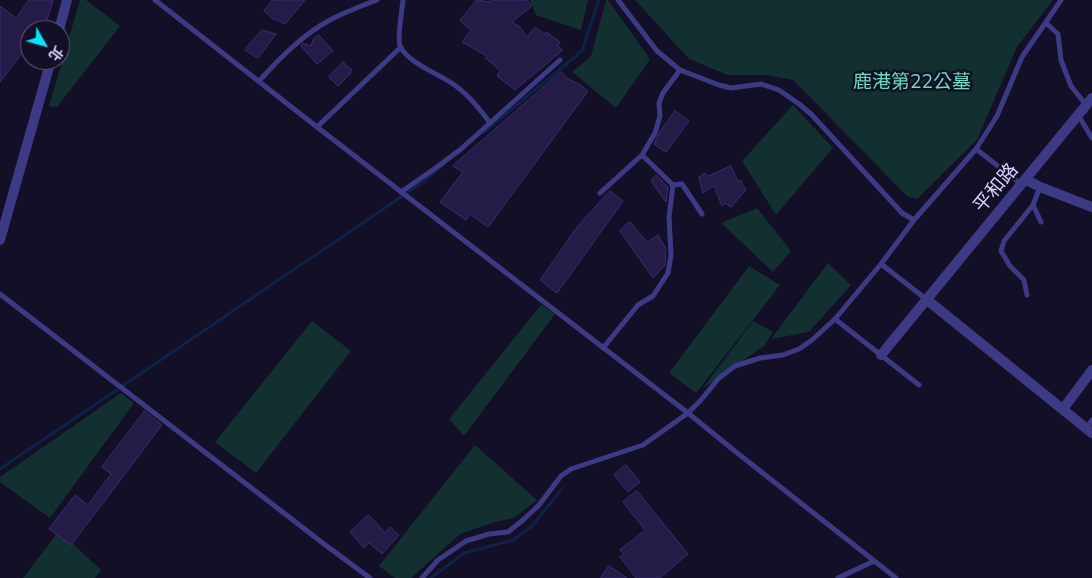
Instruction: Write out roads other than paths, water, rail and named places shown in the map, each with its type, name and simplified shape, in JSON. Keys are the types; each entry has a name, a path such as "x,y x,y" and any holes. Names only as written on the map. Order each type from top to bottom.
{"street":[{"path":"62,20 67,0"},
{"path":"0,240 48,70"},
{"name":"平和路","path":"881,355 1089,102"},
{"path":"1023,182 1092,207"},
{"path":"926,299 1063,410 1090,427"},
{"path":"1063,410 1092,370"}],"lane":[{"path":"154,0 688,413 896,578"},
{"path":"259,81 288,50 314,30 345,12 377,0"},
{"path":"403,0 399,39 406,55 454,84 480,109 490,123"},
{"path":"618,0 658,51 680,70 731,88 761,84 779,90 799,104 811,114 902,213 914,220"},
{"path":"422,578 438,560 466,541 489,534 508,532 539,505 561,476 571,469 643,445 688,413 719,378 735,366 760,358 783,355 799,350 812,340 834,319 914,220 976,149 997,116 1022,57 1061,0"},
{"path":"1046,23 1058,34 1061,60 1071,86 1089,102"},
{"path":"317,127 401,47"},
{"path":"401,192 449,158 560,60"},
{"path":"600,193 642,155 654,133 660,116 659,103 661,98 680,70"},
{"path":"1078,115 1092,138"},
{"path":"976,149 1023,182"},
{"path":"642,155 672,185"},
{"path":"672,185 682,184 702,214"},
{"path":"603,348 638,305 653,296 668,273 671,255 669,217 672,185"},
{"path":"1026,295 1024,280 1010,266 1001,251 1004,241 1033,205 1040,188"},
{"path":"1033,205 1041,222"},
{"path":"880,264 926,299"},
{"path":"0,294 370,578"},
{"path":"834,319 920,385"},
{"path":"838,578 874,561"}],"waterway":[{"path":"483,133 582,51 599,0"},
{"path":"0,469 423,182 443,165"},
{"path":"431,578 464,553 513,540 532,526 561,490"}],"park label":[{"name":"鹿港第22公墓","path":"912,82"}]}
